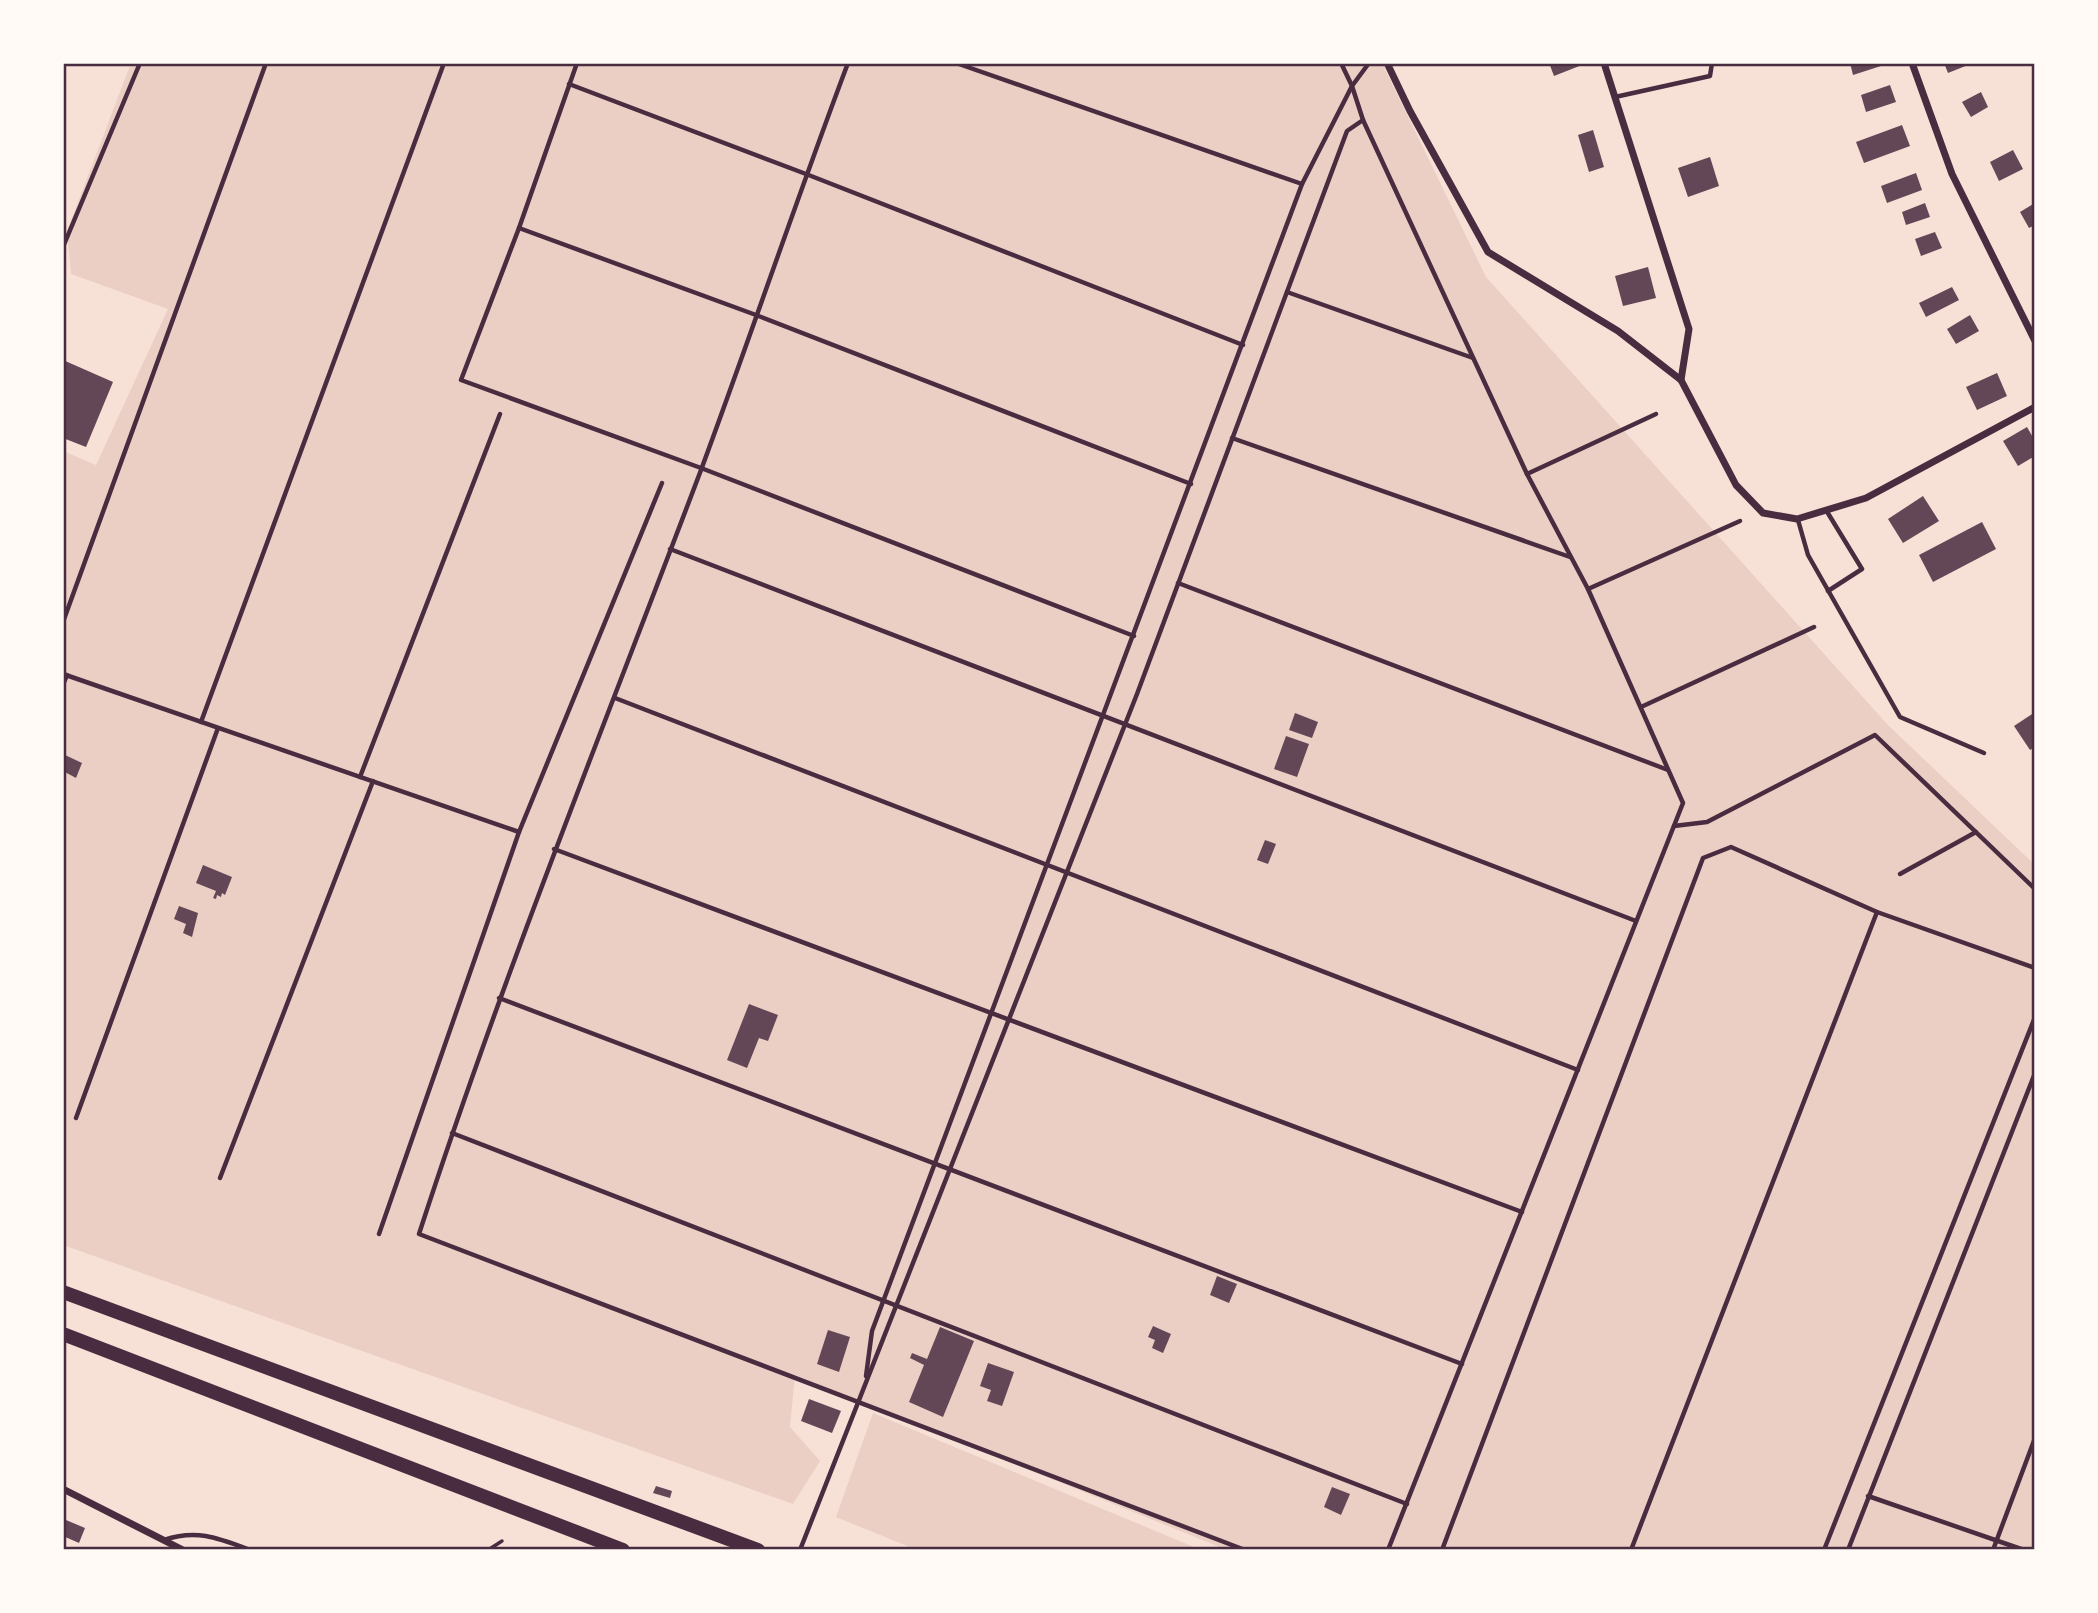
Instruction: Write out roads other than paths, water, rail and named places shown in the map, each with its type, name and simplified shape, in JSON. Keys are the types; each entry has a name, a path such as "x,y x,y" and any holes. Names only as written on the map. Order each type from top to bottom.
{"main road":[{"path":"63,1292 758,1550"},
{"path":"63,1334 623,1550"}],"street":[{"path":"1387,63 1410,111 1488,252 1618,331 1681,380 1736,485 1763,513 1797,519 1866,498 2035,407"},
{"path":"1604,63 1689,329 1681,380"},
{"path":"1912,63 1952,174 2035,341"},
{"path":"63,1489 183,1550"}],"lane":[{"path":"63,247 139,63"},
{"path":"63,622 267,63"},
{"path":"201,722 444,63"},
{"path":"577,63 519,228 461,380 701,468 1134,636"},
{"path":"848,63 701,468 499,998 419,1234 1245,1550"},
{"path":"956,63 1302,184"},
{"path":"1341,63 1363,120 1527,474 1588,589 1683,803 1388,1550"},
{"path":"865,1385 872,1331 1302,184 1352,86 1369,63"},
{"path":"1615,97 1710,76 1712,63"},
{"path":"569,84 1243,345"},
{"path":"800,1550 1068,872 1347,131 1363,120"},
{"path":"519,228 756,315 1191,484"},
{"path":"1287,292 1474,358"},
{"path":"360,777 500,414"},
{"path":"1527,474 1656,414"},
{"path":"1232,438 1571,557"},
{"path":"379,1234 519,832 662,483"},
{"path":"1826,510 1862,569 1828,591"},
{"path":"1797,519 1808,555 1900,717 1984,753"},
{"path":"1588,589 1740,521"},
{"path":"670,549 1636,921"},
{"path":"1178,583 1669,770"},
{"path":"1640,707 1814,626"},
{"path":"63,685 65,674 519,832"},
{"path":"615,698 1578,1070"},
{"path":"76,1118 218,728"},
{"path":"1674,826 1707,822 1875,735 2035,889"},
{"path":"220,1178 373,781"},
{"path":"1900,874 1976,832"},
{"path":"1442,1550 1703,858 1731,847 1877,912 2035,968"},
{"path":"554,849 1522,1212"},
{"path":"1631,1550 1877,912"},
{"path":"499,998 1462,1364"},
{"path":"1824,1550 2035,1017"},
{"path":"1849,1550 2035,1073"},
{"path":"452,1133 1407,1504"},
{"path":"1993,1550 2035,1438"},
{"path":"1868,1496 2024,1550"},
{"path":"163,1540 181,1534 210,1535 250,1550"}]}
